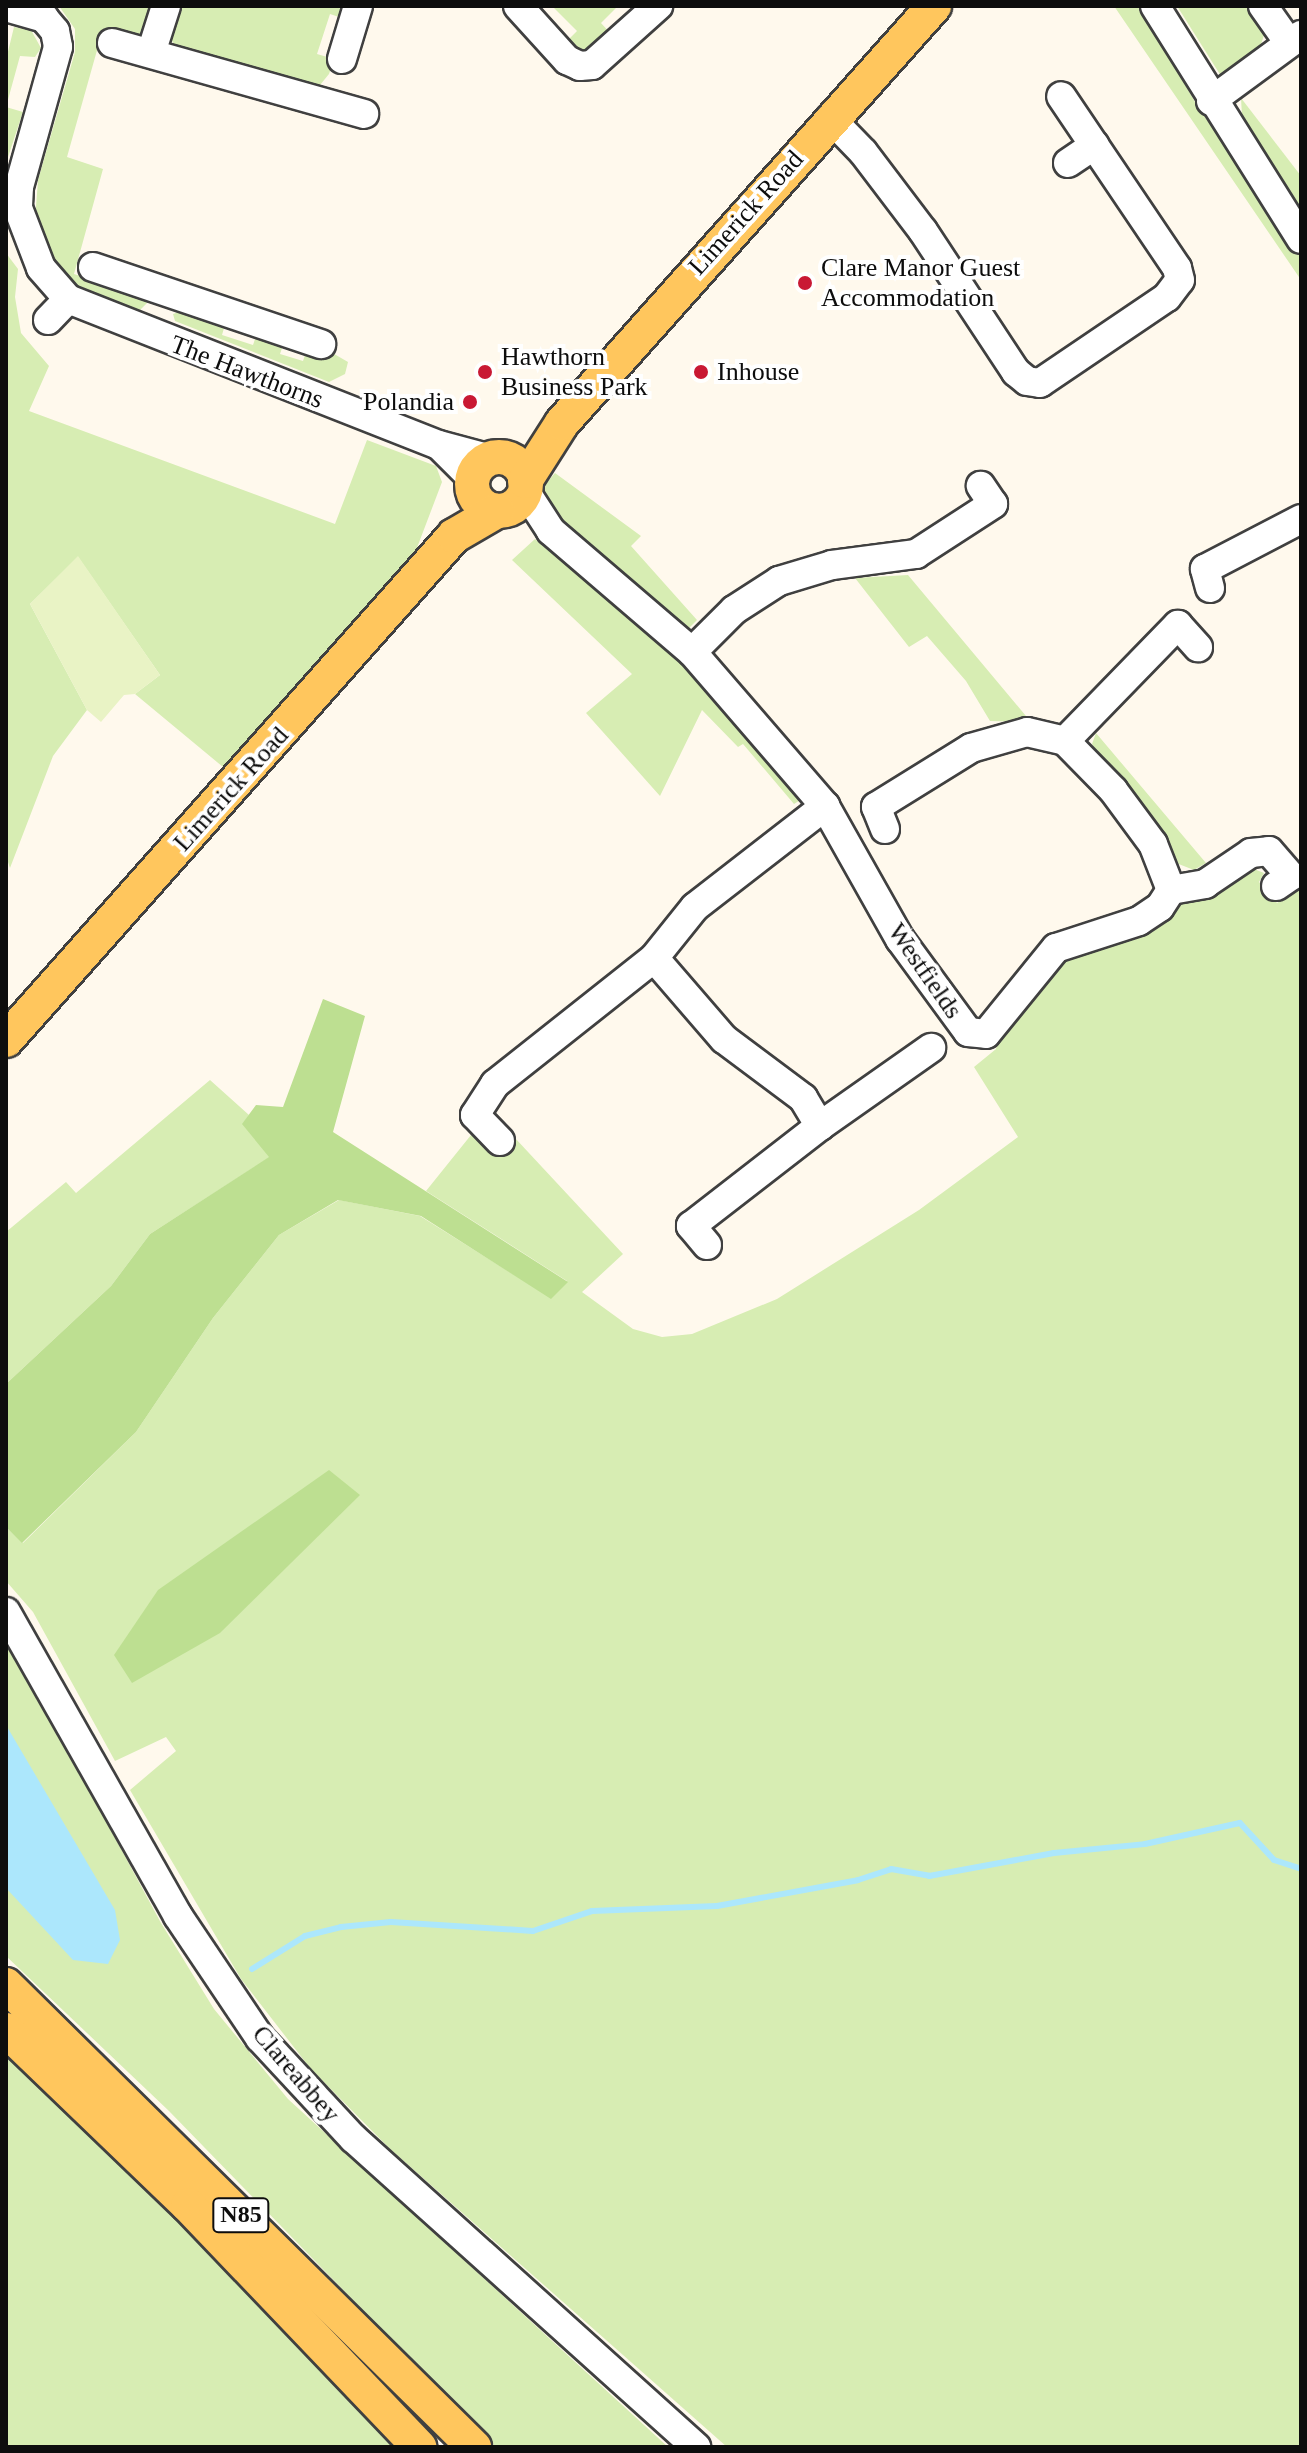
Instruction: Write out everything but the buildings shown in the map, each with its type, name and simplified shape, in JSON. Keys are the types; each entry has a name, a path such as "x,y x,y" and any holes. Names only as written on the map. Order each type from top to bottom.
{"main road":[{"name":"Limerick Road","path":"6,1040 454,536 513,498 562,423 830,118 934,6"},
{"name":"Limerick Road","path":"454,536 484,470 562,423"},
{"path":"517,465 513,498 480,504 484,470 517,465"},
{"name":"N85","path":"6,1985 474,2447"},
{"name":"N85","path":"6,2030 188,2205 419,2447"}],"street":[{"path":"151,53 166,6"},
{"path":"330,102 358,6"},
{"path":"518,6 567,60 580,66 592,65 658,6"},
{"path":"1155,6 1211,101 1301,239"},
{"path":"1211,101 1295,39 1263,6"},
{"name":"The Hawthorns","path":"6,7 44,18 55,31 58,47 19,187 14,231 68,299 145,333 439,445 484,470"},
{"path":"112,43 364,114"},
{"path":"830,118 863,152 923,231 1016,372 1027,381 1040,383 1167,297 1180,280 1177,268 1061,96"},
{"path":"1068,163 1095,145"},
{"name":"The Hawthorns","path":"93,267 162,293 321,344"},
{"name":"The Hawthorns","path":"145,333 162,293"},
{"path":"48,320 68,299"},
{"path":"692,652 734,610 779,581 832,565 916,554 993,504 981,486"},
{"name":"Westfields","path":"513,498 692,652 825,806 900,939 968,1032 986,1034 1056,948 1074,938 1139,921 1160,907 1171,890"},
{"path":"1210,588 1205,569 1301,519"},
{"path":"1065,741 1178,625 1198,647"},
{"path":"885,829 876,807 971,748 1027,732 1065,741 1113,790 1153,844 1171,890 1205,884 1251,853 1269,851 1291,876 1276,886"},
{"path":"500,1141 475,1115 495,1084 654,958 695,907 825,806"},
{"path":"654,958 724,1039 803,1098 820,1126"},
{"name":"Westfields","path":"707,1245 691,1226 820,1126 931,1048"},
{"name":"Clareabbey","path":"6,1612 178,1916 260,2038 353,2138 696,2447"}],"green space":[{"path":"59,6 159,6 145,34 132,38 103,29 67,157 103,169 74,274 142,296 149,301 137,313 74,287 61,275 35,220 38,180 75,52 75,29"},
{"path":"178,6 349,6 345,19 330,14 317,54 334,59 329,74 320,85 307,88 179,52 169,36"},
{"path":"552,6 618,6 601,23 612,35 585,55 564,44 577,31"},
{"path":"1114,6 1140,6 1195,102 1301,258 1301,280"},
{"path":"1177,6 1251,6 1264,35 1257,57 1221,76"},
{"path":"14,27 31,30 41,48 35,57 20,56 6,107 6,60"},
{"path":"1241,98 1301,176 1301,210 1253,139 1242,116"},
{"path":"6,107 23,112 6,163"},
{"path":"6,253 18,269 15,297 21,333 49,366 29,411 335,524 367,440 436,466 442,482 415,553 223,767 135,694 160,675 78,557 30,604 87,710 53,756 10,868 6,856"},
{"path":"188,309 226,321 222,335 253,345 258,330 285,339 280,354 303,361 308,346 329,351 348,362 345,374 329,382 175,321 173,314"},
{"path":"555,473 641,536 631,546 697,620 686,631 558,522 538,493"},
{"path":"535,539 658,641 719,702 802,799 794,804 743,744 738,747 702,710 660,796 586,713 632,674 512,560"},
{"path":"78,556 160,675 135,694 124,695 101,722 87,710 30,604"},
{"path":"908,575 1031,722 990,721 966,681 927,636 909,647 855,578"},
{"path":"1096,733 1206,863 1194,870 1176,863 1121,776 1098,754 1092,744"},
{"path":"1249,867 1264,873 1259,882 1277,903 1301,888 1301,2447 727,2447 389,2148 310,2068 241,1979 130,1790 176,1751 166,1737 115,1761 33,1612 6,1581 6,1527 23,1543 136,1432 213,1318 279,1235 339,1200 420,1216 551,1298 567,1281 426,1191 471,1135 494,1155 515,1138 623,1254 582,1292 633,1329 662,1337 692,1334 777,1299 919,1210 1018,1137 974,1067 996,1049 998,1037 1056,958"},
{"path":"323,999 365,1016 333,1132 568,1282 551,1299 421,1216 338,1200 279,1235 213,1318 136,1432 22,1543 6,1527 6,1384 111,1286 150,1234 269,1157 242,1124 256,1105 283,1107"},
{"path":"210,1080 249,1115 243,1124 270,1157 150,1234 111,1286 6,1384 6,1232 66,1182 76,1193"},
{"path":"329,1470 360,1495 220,1633 132,1683 114,1655 158,1590"},
{"path":"6,1636 161,1923 214,2009 288,2099 668,2447 496,2447 169,2111 6,1956"},
{"path":"6,2056 180,2223 396,2447 6,2447"}],"water":[{"path":"6,1725 115,1910 120,1940 108,1964 73,1960 6,1888"}],"waterway":[{"path":"252,1969 305,1936 341,1927 391,1922 533,1931 592,1911 717,1906 858,1880 891,1869 929,1876 1054,1853 1145,1844 1240,1823 1274,1860 1301,1869"}],"place":[{"name":"Clare Manor Guest Accommodation","path":"805,283"},
{"name":"Hawthorn Business Park","path":"485,372"},
{"name":"Inhouse","path":"701,372"},
{"name":"Polandia","path":"470,402"}]}
